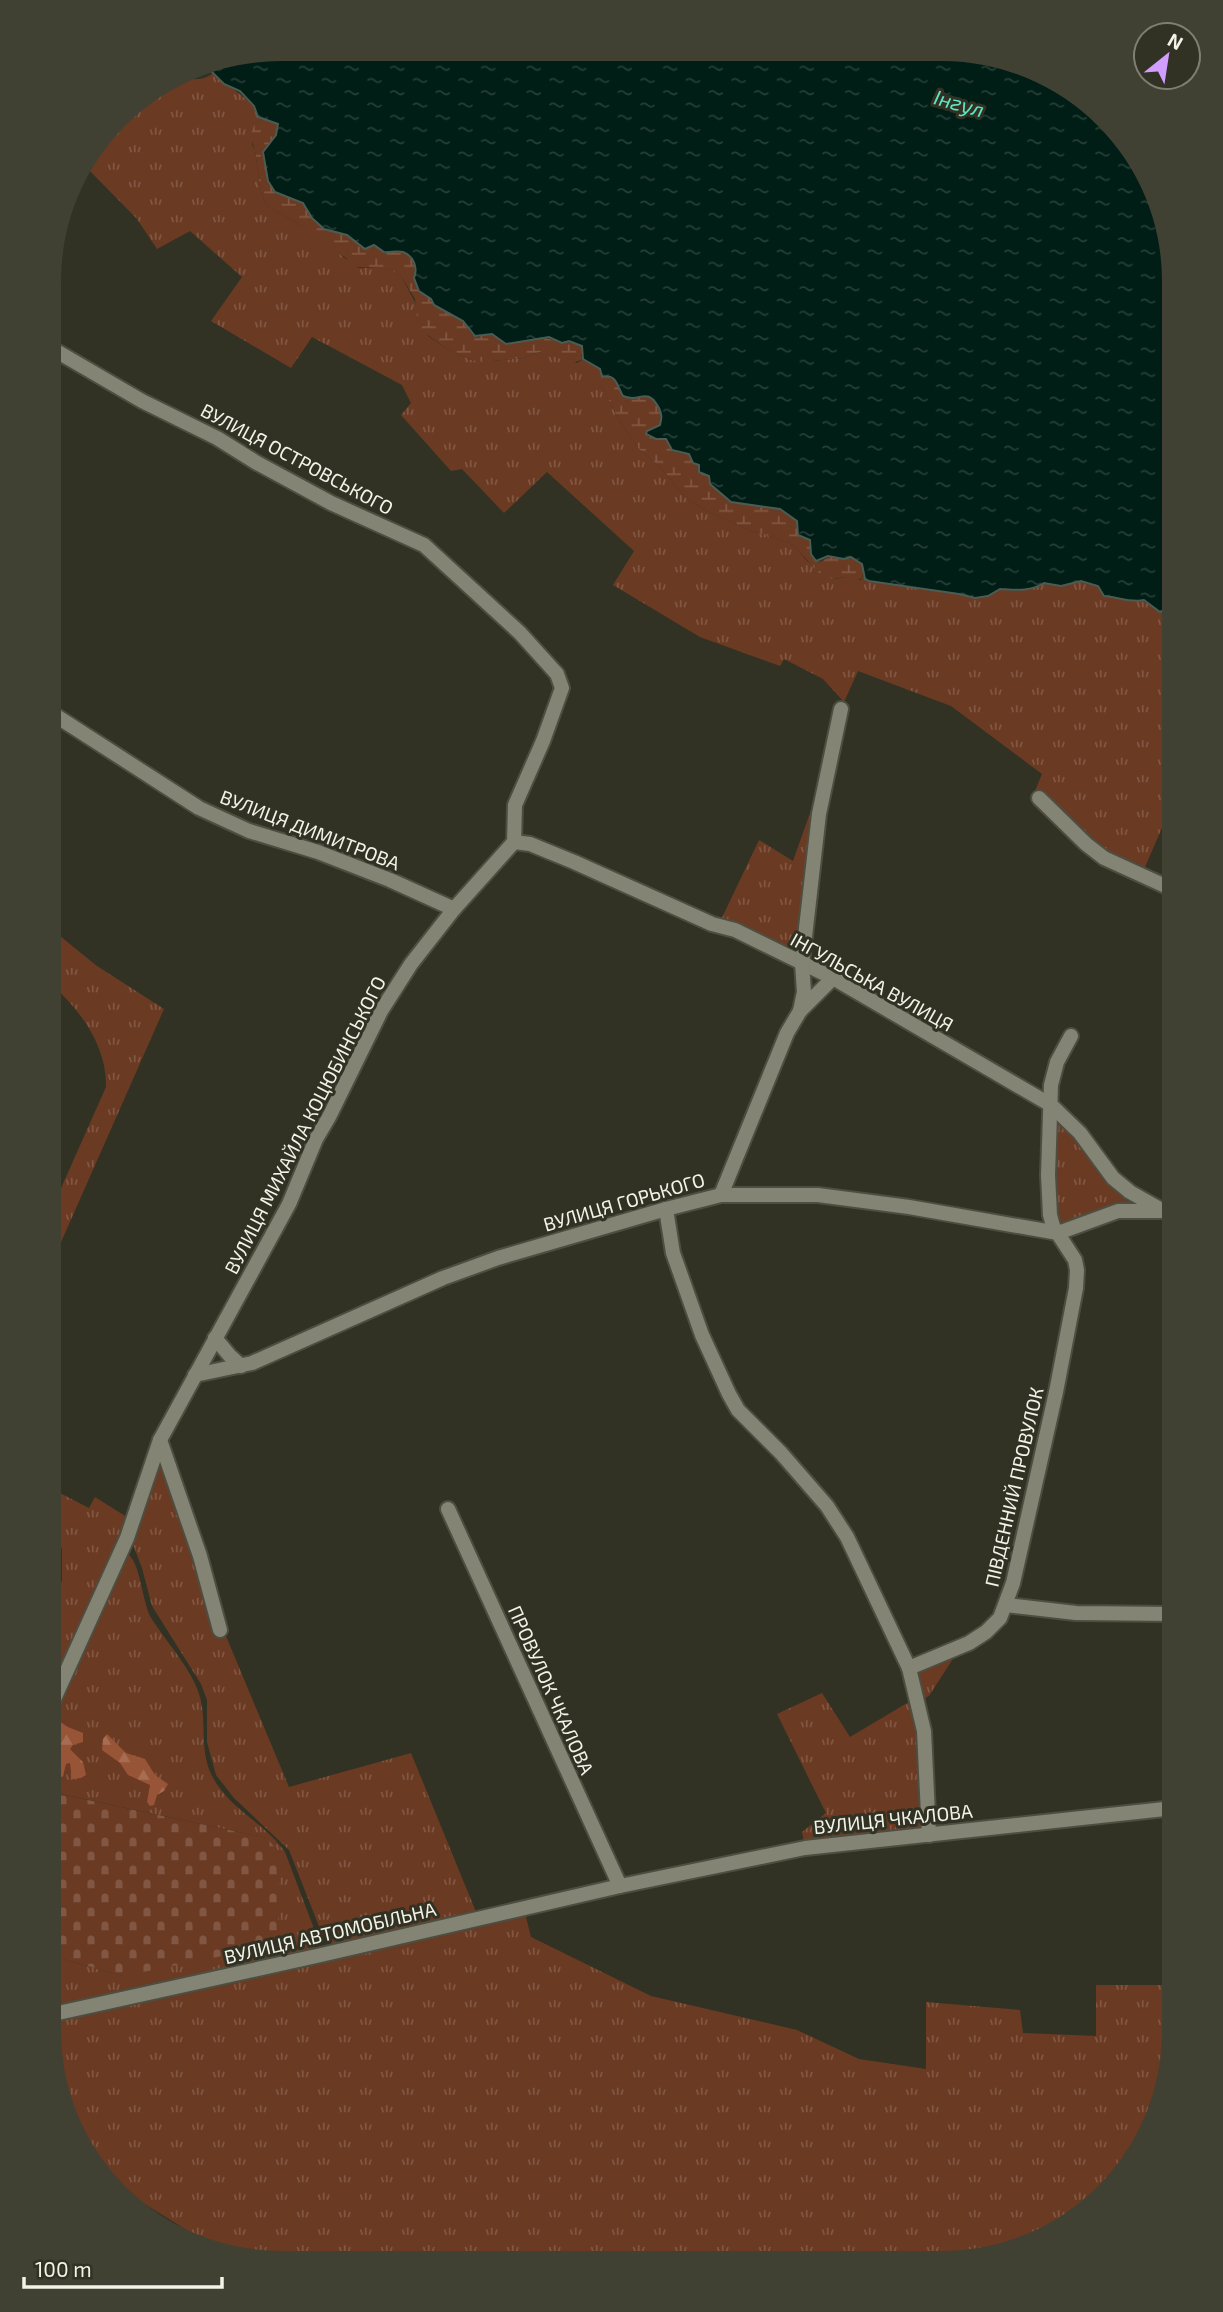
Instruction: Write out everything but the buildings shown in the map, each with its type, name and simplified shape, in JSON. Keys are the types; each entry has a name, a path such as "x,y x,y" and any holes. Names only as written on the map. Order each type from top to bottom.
{"street":[{"name":"ВУЛИЦЯ ОСТРОВСЬКОГО","path":"61,354 142,401 216,438 331,503 424,545 520,633 557,674 562,688 543,741 515,805 514,842"},
{"path":"800,1011 805,979 802,963 819,814 841,709"},
{"name":"ВУЛИЦЯ ДИМИТРОВА","path":"61,719 199,808 249,831 318,852 390,880 454,909"},
{"path":"1039,798 1104,858 1162,884"},
{"name":"ВУЛИЦЯ МИХАЙЛА КОЦЮБИНСЬКОГО","path":"61,1683 129,1533 160,1440 289,1204 316,1139 381,1011 411,964 454,909 514,842"},
{"name":"ІНГУЛЬСЬКА ВУЛИЦЯ","path":"514,842 530,845 574,862 712,925 736,930 833,978 1051,1105 1080,1133 1113,1178 1161,1210"},
{"path":"721,1195 787,1033 800,1011 833,978"},
{"path":"1072,1036 1057,1062 1051,1085 1048,1175 1050,1215 1075,1260"},
{"name":"ВУЛИЦЯ ГОРЬКОГО","path":"195,1375 252,1363 465,1270 721,1195 818,1195 909,1207 1058,1233"},
{"path":"666,1209 673,1254 702,1335 729,1394 738,1410 781,1452 827,1506 847,1537 909,1668 924,1731 929,1835"},
{"path":"1058,1233 1118,1211 1161,1214"},
{"name":"ПІВДЕННИЙ ПРОВУЛОК","path":"909,1668 969,1643 986,1632 1000,1618 1006,1605 1056,1392 1076,1288 1077,1235 1093,1219"},
{"path":"215,1338 241,1366"},
{"path":"160,1440 200,1556 220,1630"},
{"name":"ПРОВУЛОК ЧКАЛОВА","path":"448,1509 620,1886"},
{"path":"1006,1605 1076,1613 1161,1614"},
{"name":"ВУЛИЦЯ ЧКАЛОВА","path":"620,1886 805,1848 1161,1809"},
{"name":"ВУЛИЦЯ АВТОМОБІЛЬНА","path":"61,2012 620,1886"}],"green space":[{"path":"213,73 247,100 261,119 255,124 252,144 265,203 301,225 358,268 386,268 401,276 417,306 417,321 428,336 447,349 471,360 493,361 524,358 539,352 577,363 583,359 600,369 604,377 601,385 619,420 639,449 659,466 686,498 707,511 748,530 788,542 807,561 836,579 844,577 861,580 864,575 869,581 975,598 988,596 1000,589 1016,591 1044,583 1066,585 1081,581 1097,586 1104,596 1140,600 1156,609 1162,609 1162,828 1142,874 1087,843 1035,791 1042,774 951,706 858,671 844,702 823,679 784,659 780,666 700,637 613,585 634,551 547,472 504,513 462,469 451,471 401,415 411,403 402,385 312,337 291,368 211,321 242,277 190,231 157,249 137,219 91,172 107,147 147,107 184,84"},
{"path":"261,119 278,124 276,135 263,153 268,181 275,193 304,203 324,229 347,235 363,247 376,247 389,253 400,251 409,255 419,291 431,299 434,305 462,321 472,334 478,337 492,333 510,344 536,338 573,343 584,347 581,356 583,359 573,363 539,352 524,358 483,362 471,360 447,349 421,330 417,321 415,299 401,276 386,268 354,267 345,257 320,243 301,225 265,203 250,135 255,124"},
{"path":"608,375 614,378 630,399 651,398 658,405 660,425 649,429 648,437 666,439 676,452 689,454 699,465 699,472 709,476 710,484 720,492 731,498 777,509 797,521 797,532 810,540 811,554 820,562 831,556 854,558 864,567 862,578 856,581 844,577 833,579 819,573 788,542 748,530 686,498 659,466 639,449 619,420 601,385 601,379"},
{"path":"827,765 801,956 719,924 759,840 793,861"},
{"path":"61,937 97,966 164,1009 61,1242 61,1188 106,1087 97,1043 72,1004 61,993"},
{"path":"1058,1118 1144,1202 1062,1225 1058,1223 1053,1213 1055,1120"},
{"path":"159,1457 223,1629 289,1787 411,1753 476,1912 337,1944 331,1943 322,1934 289,1850 234,1798 216,1775 207,1742 207,1700 201,1684 152,1606 132,1542"},
{"path":"61,1494 89,1508 95,1497 130,1519 61,1671 61,1583"},
{"path":"126,1553 135,1563 150,1616 185,1666 200,1697 204,1746 212,1776 228,1798 268,1833 285,1852 319,1942 314,1948 284,1956 61,2006 61,1958 123,1976 267,1838 61,1794 61,1696"},
{"path":"956,1654 929,1696 923,1699 917,1672"},
{"path":"822,1693 850,1737 914,1699 919,1732 923,1825 918,1830 804,1842 802,1832 826,1813 777,1714"},
{"path":"61,1723 83,1733 83,1742 70,1749 83,1762 86,1775 72,1779 70,1763 66,1764 61,1777"},
{"path":"107,1734 126,1753 145,1759 155,1775 168,1784 164,1791 157,1795 154,1805 150,1806 147,1802 150,1785 128,1775 120,1763 102,1750 103,1739"},
{"path":"61,1794 267,1838 279,1853 278,1942 123,1976 61,1958"},
{"path":"525,1913 531,1937 651,1996 797,2030 859,2059 926,2069 926,2002 1020,2010 1023,2033 1096,2036 1096,1985 1161,1985 1158,2074 1139,2128 1116,2165 1087,2196 1064,2214 1039,2228 985,2247 942,2251 281,2251 224,2243 184,2228 152,2209 116,2176 98,2153 84,2128 65,2074 61,2016"}],"water":[{"name":"Інгул","path":"281,61 942,61 985,65 1012,73 1064,98 1107,136 1125,159 1139,184 1158,238 1162,281 1162,611 1144,600 1104,596 1098,586 1081,581 1061,586 1044,583 1028,589 1000,589 988,596 975,598 869,581 865,579 862,564 851,557 844,559 828,556 816,561 811,554 810,540 798,535 797,521 780,509 731,502 710,484 709,476 699,472 699,465 693,463 689,454 672,450 666,439 656,439 646,434 660,425 661,414 654,401 646,396 623,396 614,379 602,377 600,369 583,359 582,346 569,341 562,343 549,337 506,344 492,334 475,336 463,321 434,305 431,299 419,291 414,278 416,270 410,256 401,251 384,252 374,245 365,249 347,235 324,229 312,218 303,203 275,192 268,181 263,152 276,135 278,124 258,117 254,106 240,91 224,84 213,73 253,63"}]}
